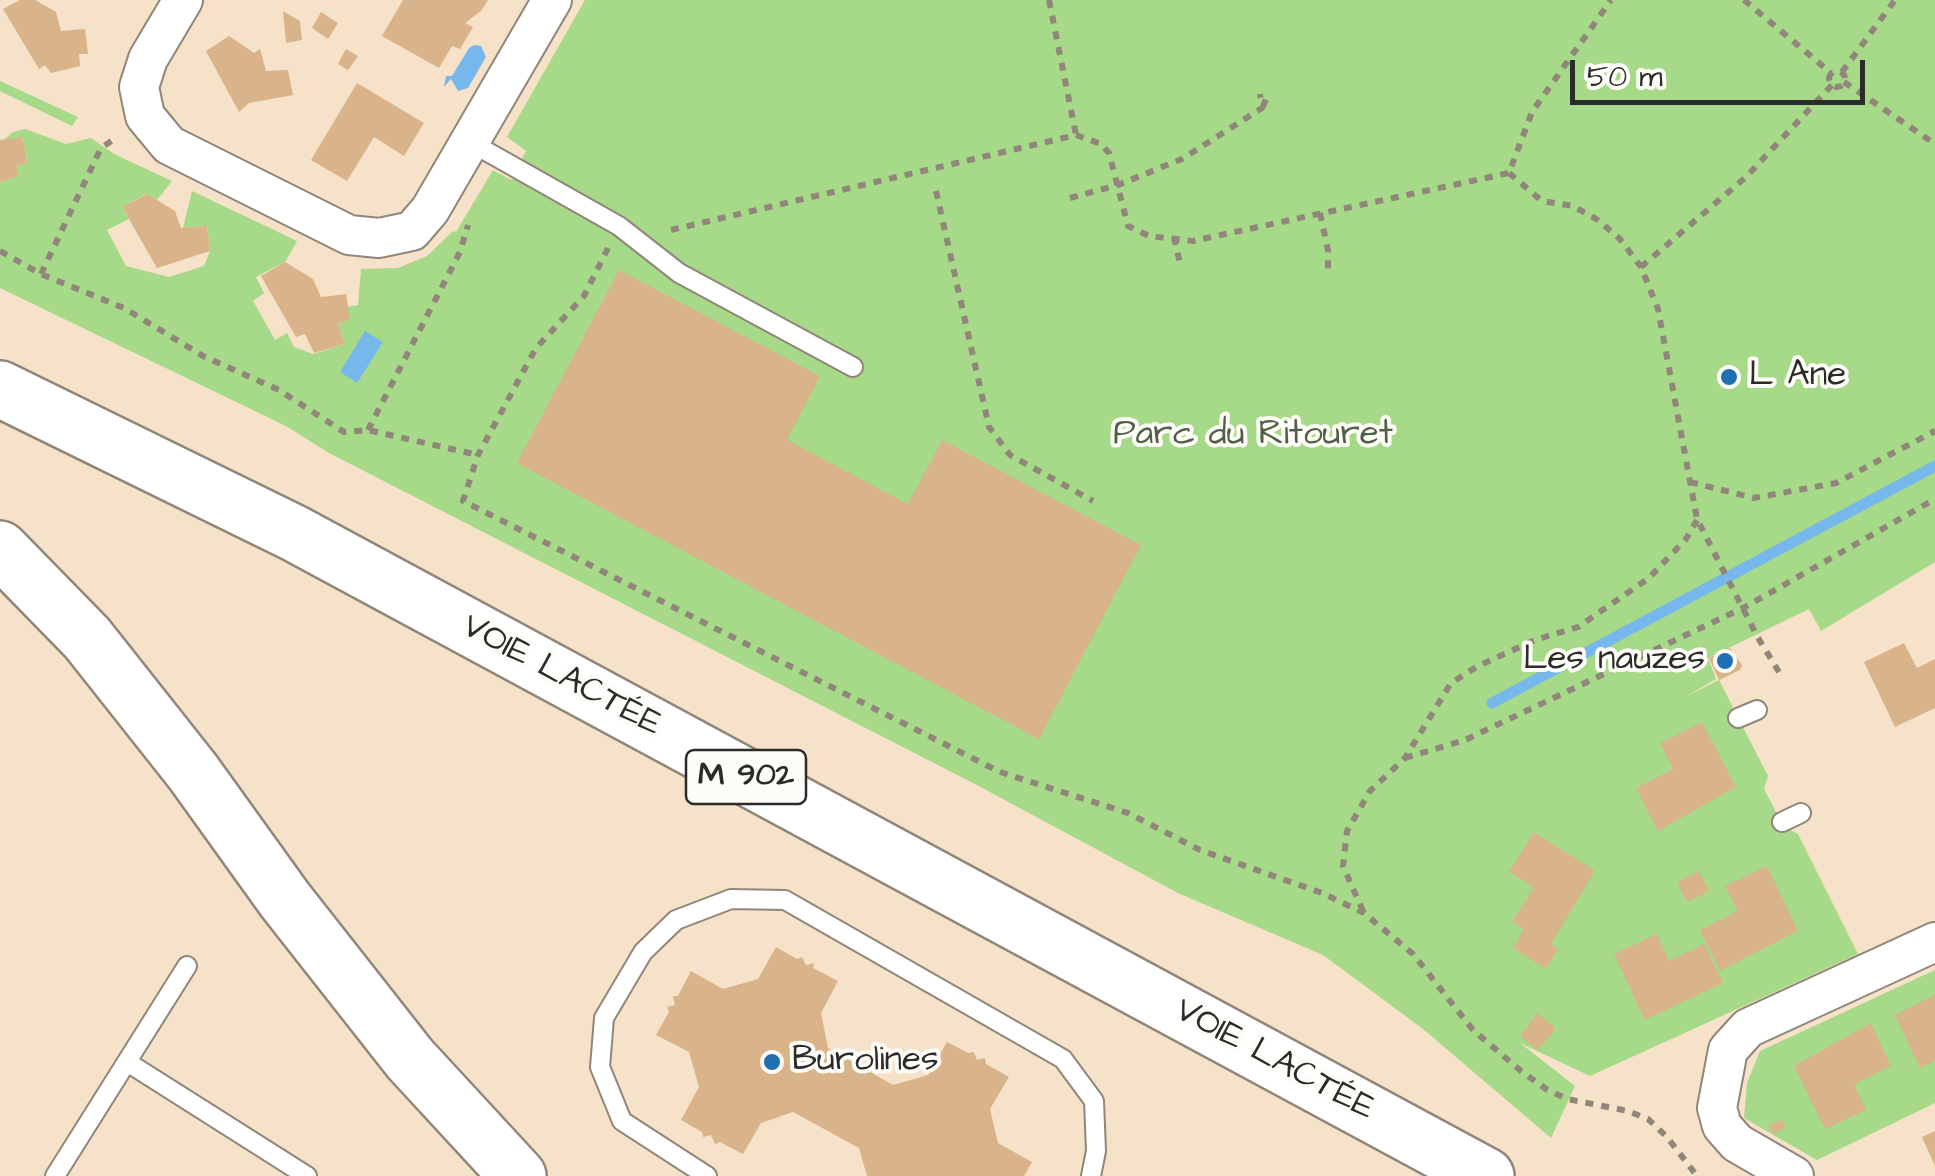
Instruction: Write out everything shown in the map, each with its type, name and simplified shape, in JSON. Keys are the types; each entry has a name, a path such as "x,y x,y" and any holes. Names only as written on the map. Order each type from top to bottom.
{"highway":[{"name":"VOIE LACTÉE","path":"0,389 294,533 1486,1176"},
{"path":"0,549 87,638 193,772 284,900 410,1059 518,1176"}],"street":[{"path":"183,0 143,73 139,87 145,116 169,145 350,236 379,238 412,231 430,210 552,0"},
{"path":"1794,1176 1737,1143 1722,1126 1717,1108 1728,1050 1748,1028 1935,942"}],"lane":[{"path":"464,153 619,226 679,273 853,366"},
{"path":"1738,718 1757,710"},
{"path":"1782,822 1801,813"},
{"path":"707,1176 622,1122 600,1067 604,1018 643,952 676,920 731,899 785,900 1063,1059 1094,1101 1096,1151 1091,1176"},
{"path":"56,1176 188,966"},
{"path":"127,1062 308,1176"}],"path":[{"path":"1049,0 1076,135"},
{"path":"1509,173 1532,112 1611,0"},
{"path":"1744,0 1831,73 1842,72"},
{"path":"1894,0 1842,72 1844,82 1935,144"},
{"path":"1831,73 1828,80 1832,85 1838,87 1844,82"},
{"path":"1641,267 1746,178 1832,85"},
{"path":"1070,198 1118,185 1182,159 1262,108 1264,94"},
{"path":"41,274 101,148 145,116"},
{"path":"1509,173 1193,241 1148,236 1128,226 1109,153 1101,144 1076,135 663,232 619,226 584,296 536,348 478,455 463,501 1000,772 1128,813 1200,850 1322,893 1364,913 1413,954 1473,1030 1520,1070 1546,1090 1567,1099 1648,1119 1697,1176"},
{"path":"368,430 460,252 474,210 464,153"},
{"path":"1509,173 1542,200 1574,206 1598,220 1620,239 1641,267 1658,309 1697,519 1745,607 1756,636 1779,672"},
{"path":"936,191 989,427 1010,455 1092,501"},
{"path":"1320,213 1328,250 1328,274"},
{"path":"1174,237 1181,268"},
{"path":"0,251 41,274 124,308 203,356 280,390 344,432 368,430 478,455"},
{"path":"1690,482 1754,498 1836,483 1935,431"},
{"path":"1405,758 1465,740 1745,607 1935,499"},
{"path":"1364,913 1343,866 1347,831 1370,791 1405,758 1452,684 1478,666 1535,640 1578,627 1649,578 1686,539 1697,519"}],"green space":[{"name":"Parc du Ritouret","path":"585,0 1935,0 1935,562 1821,631 1809,609 1708,658 1716,679 1685,697 1719,680 1768,776 1764,789 1786,828 1798,834 1858,954 1590,1076 1520,1043 1575,1086 1551,1138 1423,1029 1323,955 1178,893 973,783 329,453 286,426 0,288 0,182 18,176 16,166 27,163 23,137 4,140 25,129 66,144 91,138 114,154 172,181 157,200 146,194 122,207 129,219 107,230 126,266 169,277 204,266 210,251 207,226 183,228 192,191 297,241 285,262 256,277 264,293 253,301 275,340 287,333 294,347 313,354 345,344 338,323 348,307 358,305 361,269 398,268 427,256 456,232 493,170 511,180 526,151 507,137"},
{"path":"0,81 78,117 72,126 0,91"},
{"path":"1935,970 1935,1103 1817,1160 1744,1118 1747,1083 1760,1051"}],"water":[{"path":"474,45 481,46 486,57 468,88 458,91 451,79 444,87 446,76 452,76"},
{"path":"365,331 383,342 357,383 340,372"}],"building":[{"path":"20,0 35,0 56,12 61,31 85,29 88,54 79,54 80,66 51,73 45,65 39,69 3,9"},
{"path":"403,0 488,0 465,23 473,27 460,49 452,46 439,68 382,36"},
{"path":"283,11 300,21 302,40 286,43"},
{"path":"321,12 338,23 328,39 312,28"},
{"path":"229,36 254,53 260,49 266,71 288,70 293,95 249,103 239,112 206,51"},
{"path":"346,49 358,56 348,70 338,64"},
{"path":"357,83 424,123 404,156 374,137 347,181 311,160"},
{"path":"23,137 27,163 16,166 19,176 0,182 0,140"},
{"path":"147,194 175,211 181,228 207,226 210,251 157,268 122,207"},
{"path":"285,262 313,279 321,297 346,294 350,320 338,323 345,344 314,353 305,334 296,337 261,276"},
{"path":"619,270 820,376 787,440 908,504 942,440 1141,545 1039,739 517,463"},
{"path":"1904,643 1917,668 1935,659 1935,708 1895,727 1864,662"},
{"name":"Les nauzes","path":"1730,648 1742,665 1740,670 1719,680 1709,658"},
{"path":"1702,722 1736,787 1658,831 1636,788 1673,769 1660,743"},
{"path":"1534,832 1595,871 1551,944 1558,949 1546,969 1513,948 1524,929 1512,922 1534,887 1509,872"},
{"path":"1767,866 1798,931 1720,971 1700,930 1738,911 1725,886"},
{"path":"1699,871 1709,891 1687,902 1677,882"},
{"path":"1657,934 1669,961 1704,944 1723,983 1645,1020 1614,954"},
{"name":"Burolines","path":"776,947 797,959 802,957 806,965 814,963 813,968 838,981 821,1013 828,1048 893,1085 928,1075 947,1042 968,1053 974,1052 977,1060 985,1058 986,1064 1009,1077 990,1109 998,1143 1032,1162 1024,1176 867,1176 859,1148 793,1112 761,1123 743,1154 720,1142 715,1144 711,1135 703,1137 702,1132 681,1120 699,1087 689,1052 656,1035 669,1012 667,1007 675,1005 673,996 678,996 691,971 723,989 758,979"},
{"path":"1935,995 1935,1061 1920,1068 1895,1015"},
{"path":"1537,1013 1556,1028 1538,1050 1520,1036"},
{"path":"1871,1023 1891,1066 1854,1084 1866,1110 1825,1129 1794,1066"},
{"path":"1782,1120 1785,1128 1773,1134 1769,1125"},
{"path":"1935,1131 1935,1166 1922,1137"}],"waterway":[{"path":"1492,703 1935,466"}],"place":[{"name":"L Ane","path":"1729,377"},
{"name":"Les nauzes","path":"1725,661"},
{"name":"Burolines","path":"772,1062"}]}
